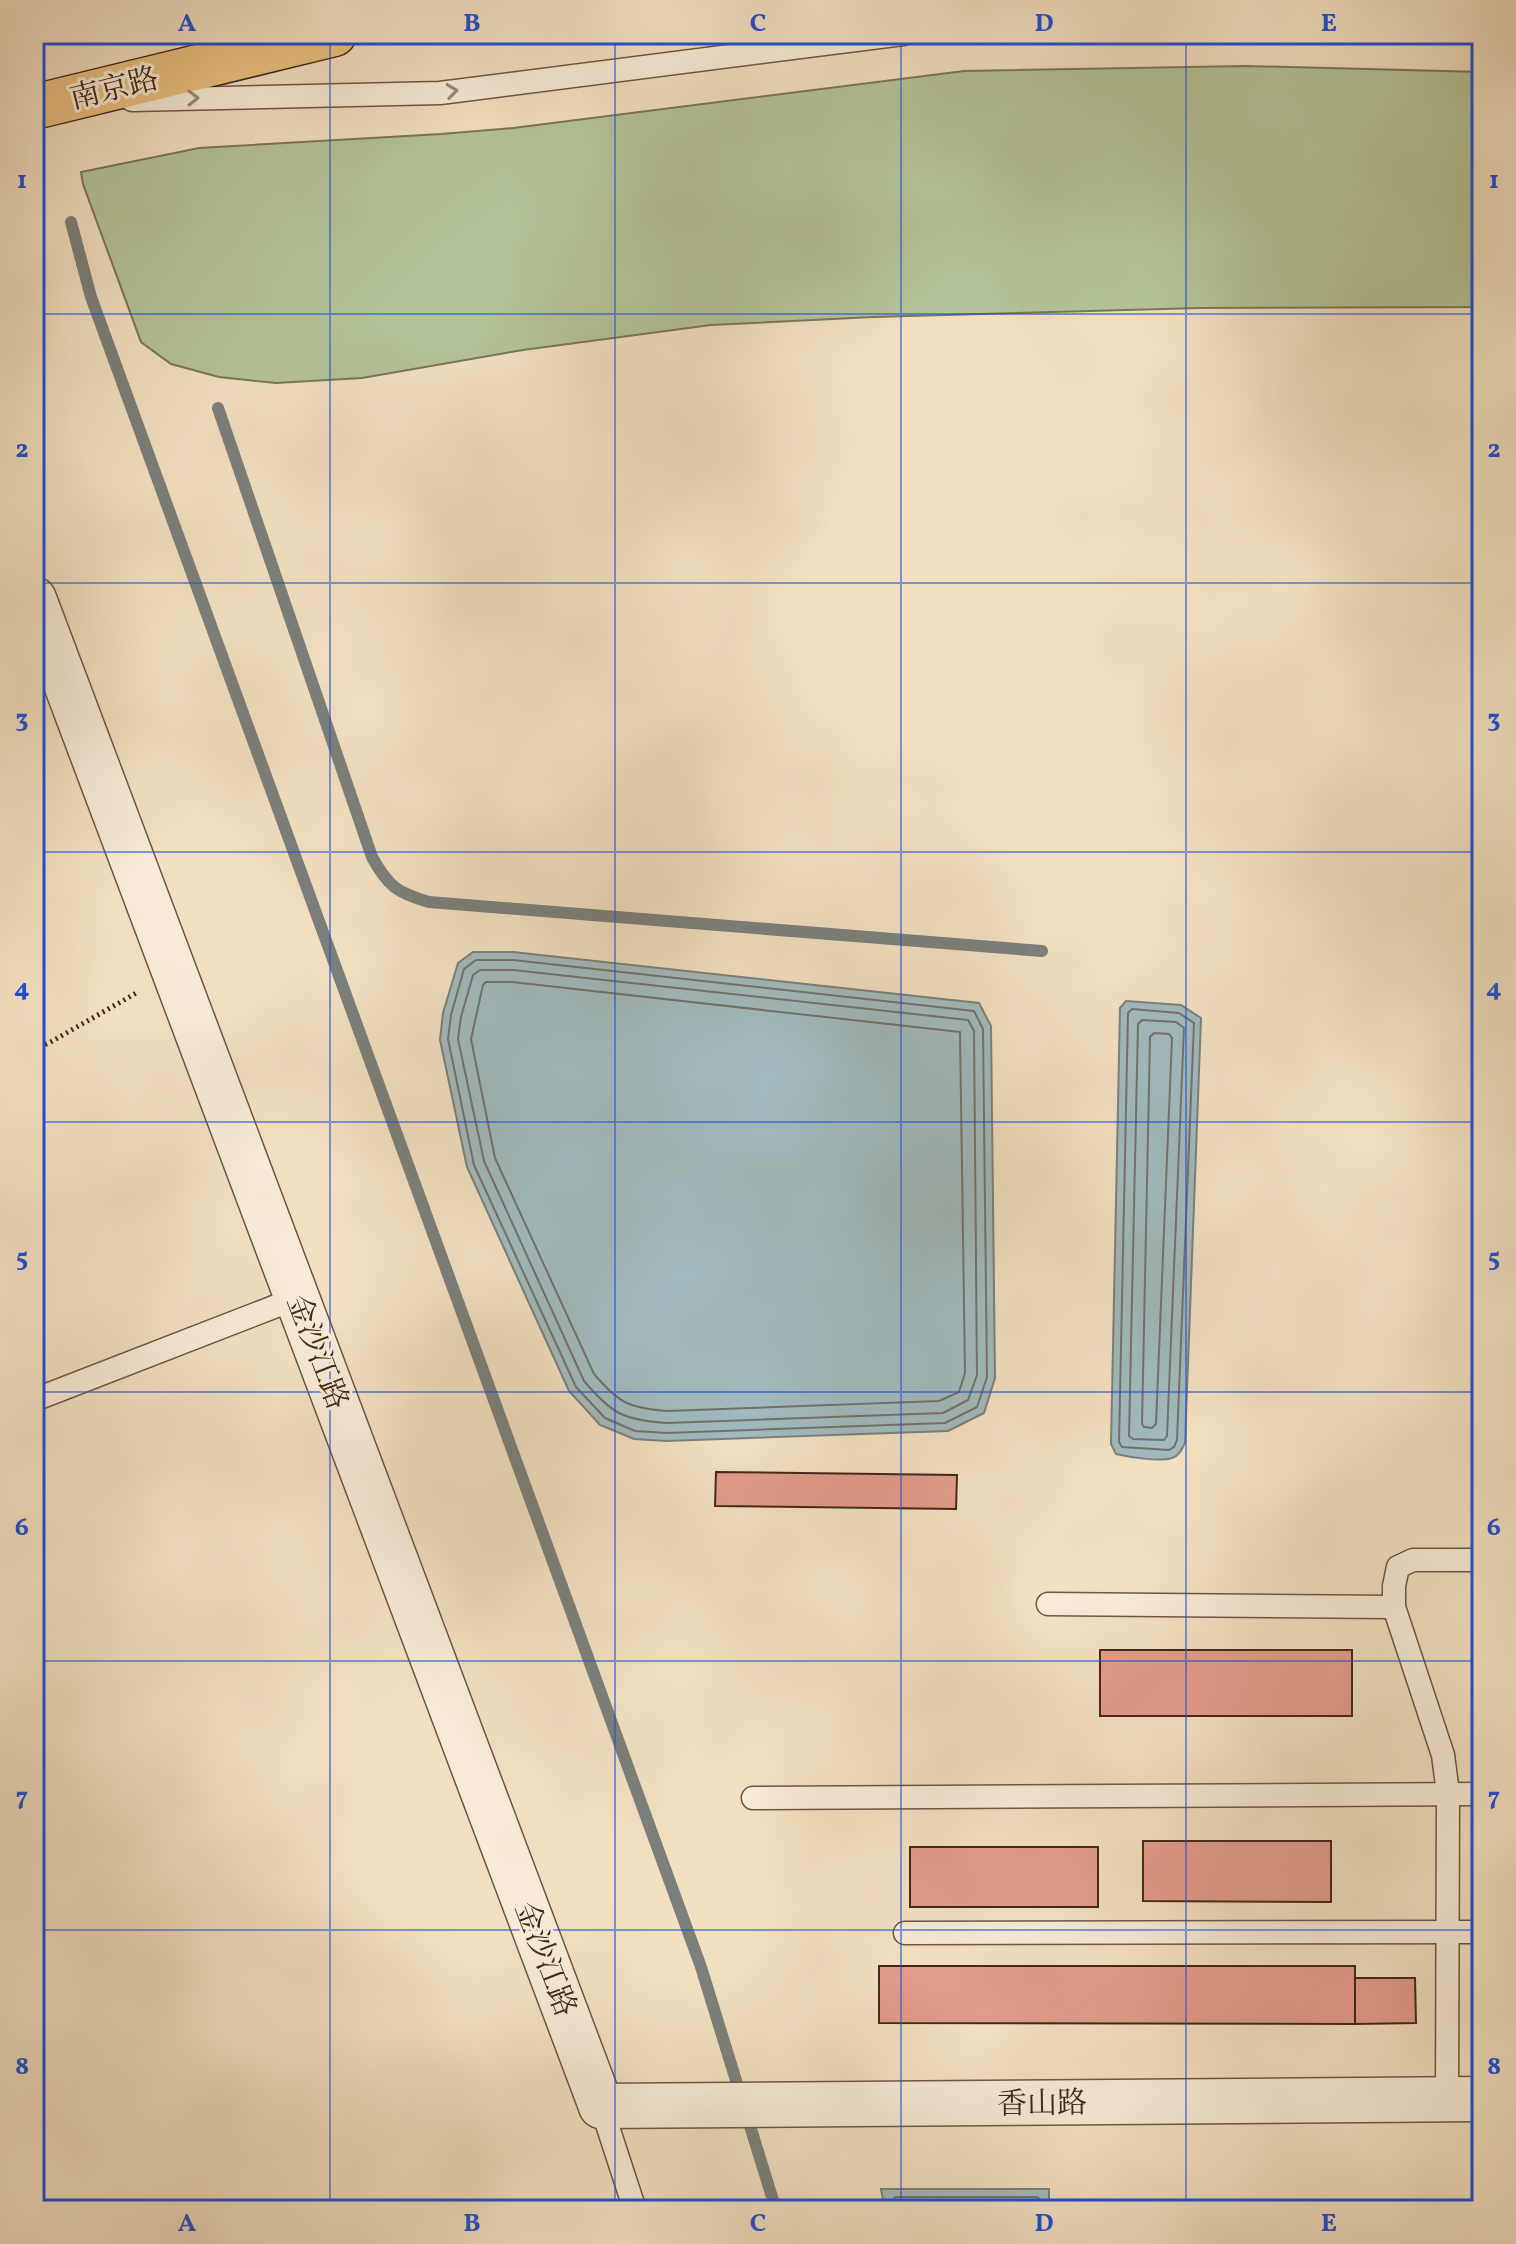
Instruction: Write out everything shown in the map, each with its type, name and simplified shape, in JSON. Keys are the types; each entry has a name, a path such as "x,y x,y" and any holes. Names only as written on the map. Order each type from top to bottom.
{"main road":[{"name":"南京路","path":"46,104 334,34"}],"street":[{"name":"金沙江路","path":"34,599 601,2106"},
{"name":"香山路","path":"601,2106 1465,2099"}],"lane":[{"path":"46,104 440,93 903,34"},
{"path":"34,1400 297,1298"},
{"path":"1465,2099 1448,1932 1448,1793 1443,1755 1394,1607 1394,1586 1398,1567 1413,1560 1482,1560"},
{"path":"1048,1604 1394,1607"},
{"path":"753,1798 1482,1794"},
{"path":"905,1933 1482,1932"},
{"path":"601,2106 635,2210"}],"path":[{"path":"34,1049 175,972"}],"green space":[{"path":"1246,66 1482,72 1482,307 1200,308 711,325 523,350 362,378 276,383 219,377 171,364 141,342 81,172 199,148 513,128 964,71"}],"water":[{"path":"473,952 513,952 979,1003 991,1026 995,1378 984,1413 948,1431 666,1441 634,1439 600,1425 569,1391 467,1167 440,1040 443,1013 458,963"},
{"path":"1126,1001 1181,1005 1201,1018 1185,1443 1177,1456 1166,1459 1116,1454 1111,1444 1120,1008"},
{"path":"881,2189 1049,2189 1049,2210 885,2210"}],"building":[{"path":"716,1472 957,1475 956,1509 715,1506"},
{"path":"1100,1650 1352,1650 1352,1716 1100,1716"},
{"path":"1143,1841 1331,1841 1331,1902 1143,1901"},
{"path":"910,1847 1098,1847 1098,1907 910,1907"},
{"path":"879,1966 1355,1966 1355,2024 879,2023"},
{"path":"1355,1978 1415,1978 1416,2023 1355,2024"}],"waterway":[{"path":"71,222 91,297 701,1967 776,2210"},
{"path":"218,408 372,857 394,887 429,902 1042,951"}]}
